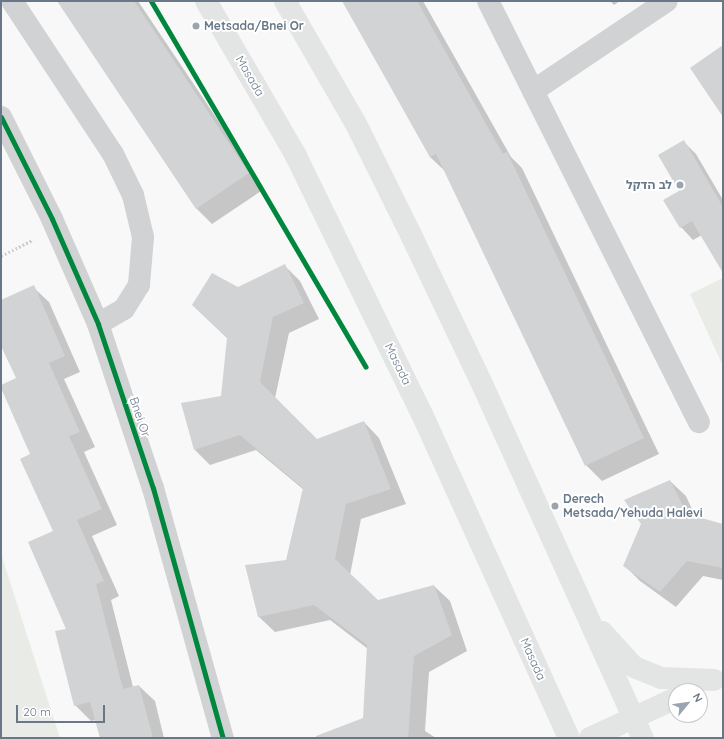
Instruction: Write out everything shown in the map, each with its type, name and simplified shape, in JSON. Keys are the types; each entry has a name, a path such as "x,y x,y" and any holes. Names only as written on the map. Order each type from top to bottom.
{"main road":[{"name":"Masada","path":"206,1 296,154 425,421 569,738"},
{"path":"285,1 355,122 483,386 643,738"},
{"path":"589,618 634,667 661,678 718,677"},
{"path":"706,683 718,677"},
{"path":"590,738 668,702"}],"street":[{"path":"12,1 113,154 133,195 143,237 139,285 124,309 98,324"},
{"path":"488,1 699,422"},
{"path":"533,91 667,1"},
{"name":"Bnei Or","path":"1,117 57,229 98,324 153,488 223,738"}],"path":[{"path":"1,256 57,229"}],"shaded area":[{"path":"723,278 723,366 690,294"},
{"path":"1,554 60,738 1,738"}],"building":[{"path":"57,1 134,1 249,173 196,209"},
{"path":"342,1 417,1 503,154 507,152 644,438 585,466 436,154 430,157"},
{"path":"723,45 723,117 690,68"},
{"path":"684,140 723,207 723,273 692,221 680,228 663,200 679,191 658,155"},
{"path":"285,264 304,303 273,317 260,382 317,439 364,421 391,489 346,504 335,559 378,600 434,585 452,635 414,656 408,738 316,738 316,736 363,718 367,645 314,605 258,617 245,565 286,560 303,488 240,435 194,450 181,403 221,396 227,338 192,305 212,273 238,287"},
{"path":"34,285 65,356 49,363 80,432 69,436 102,509 77,520 104,581 96,584 123,689 139,685 153,738 100,738 90,702 74,706 55,631 66,629 28,542 53,531 20,459 30,454 1,388 1,385 16,378 1,346 1,300"},
{"path":"670,480 687,514 723,524 723,568 687,561 660,592 623,566 641,524 624,500"}],"cycle path":[{"path":"151,1 366,367"},
{"path":"1,117 52,219 98,324 153,488 223,738"}],"place":[{"name":"Metsada/Bnei Or","path":"196,26"},
{"name":"לב הדקל","path":"680,185"},
{"name":"Derech Metsada/Yehuda Halevi","path":"555,506"}]}
